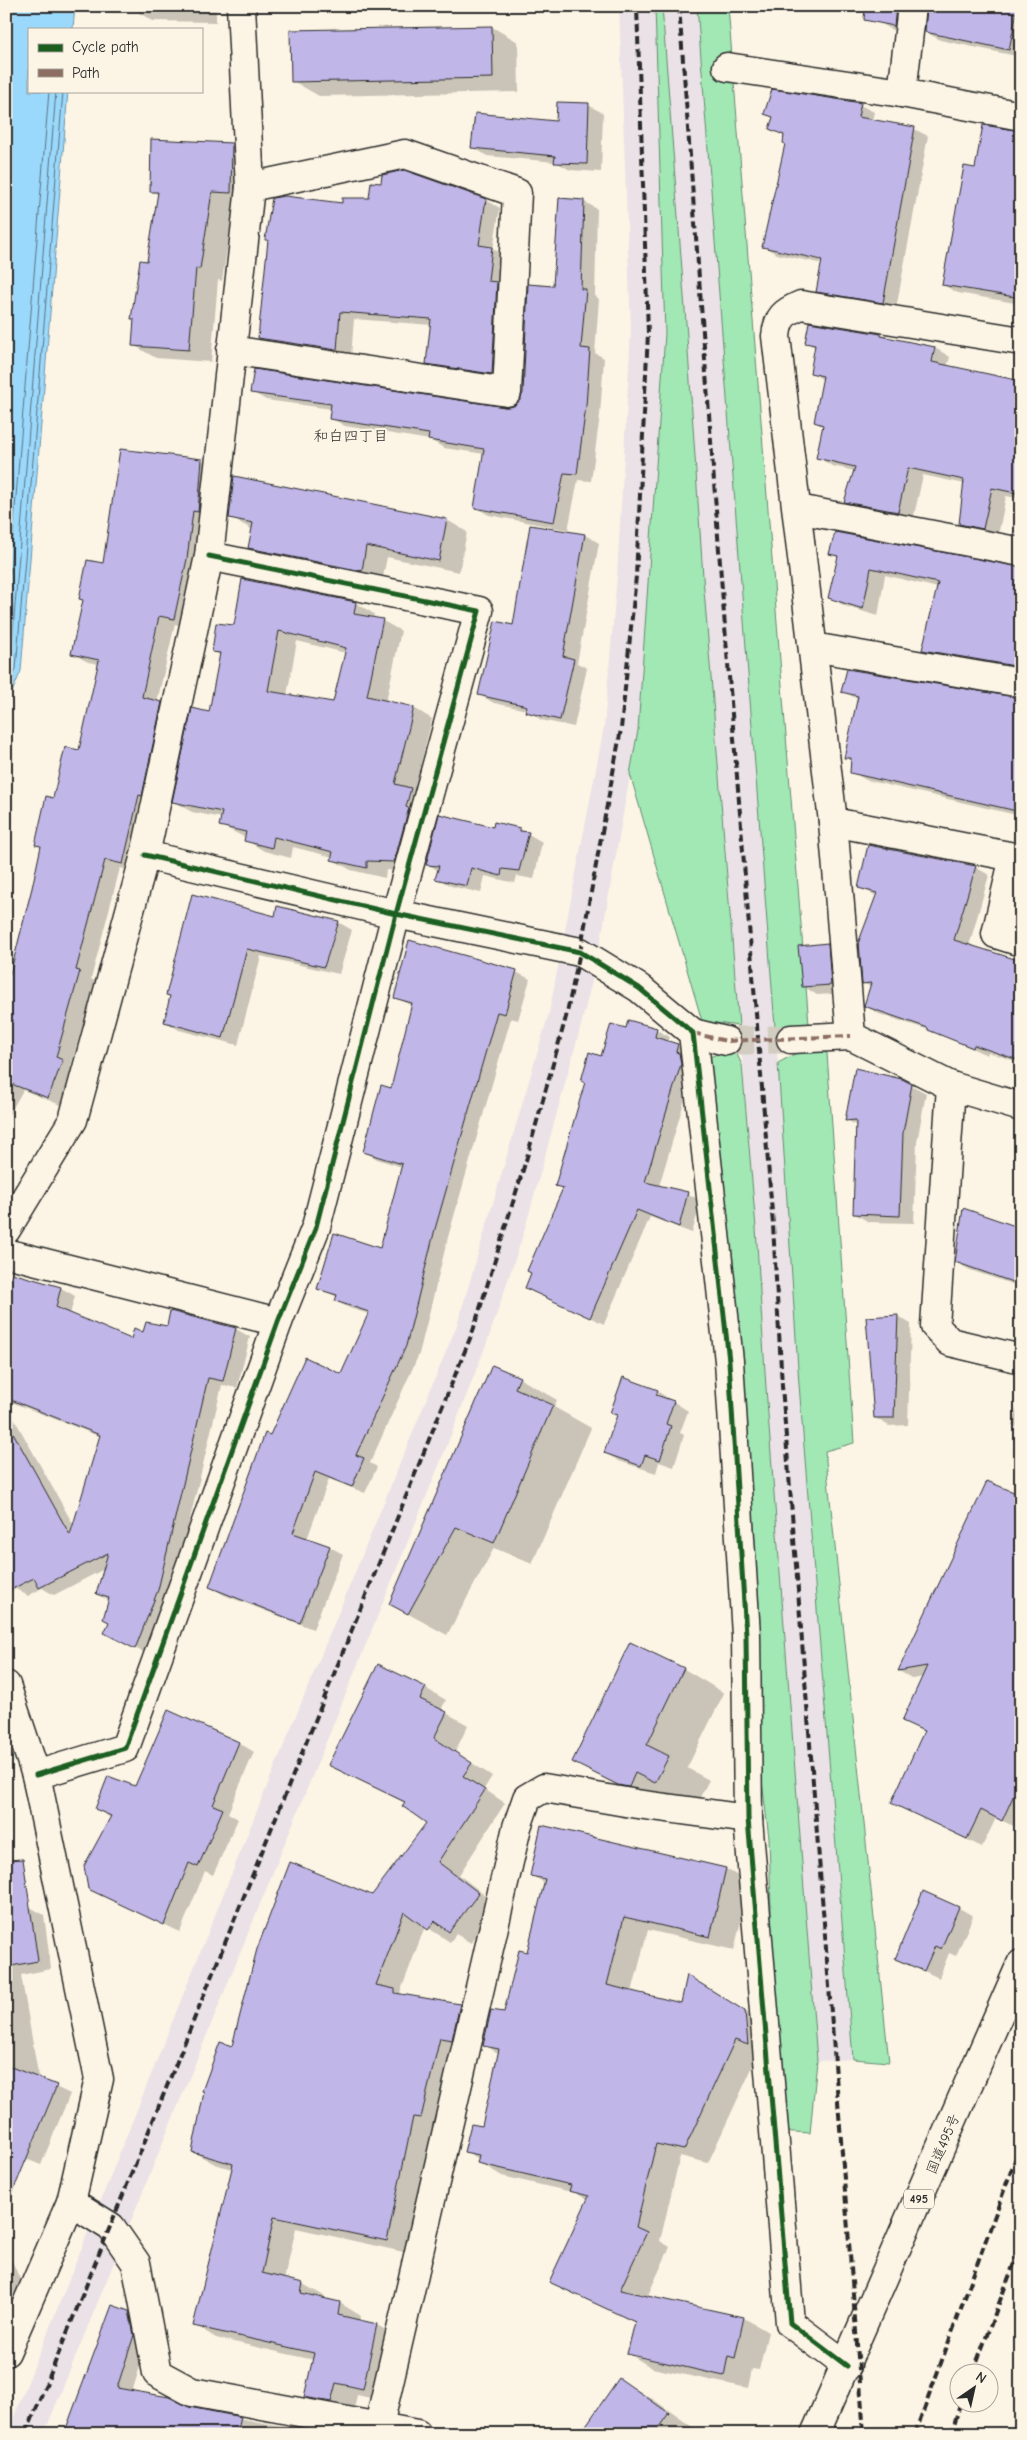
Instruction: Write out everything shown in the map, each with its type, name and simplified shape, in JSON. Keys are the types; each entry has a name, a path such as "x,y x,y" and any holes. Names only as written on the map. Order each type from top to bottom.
{"main road":[{"path":"6,1230 73,1120 145,855 209,556 250,187 241,6"},
{"path":"902,94 912,6"},
{"path":"727,67 902,94 1021,116"},
{"path":"231,350 508,392 517,193 405,154 250,187"},
{"path":"851,1036 833,822 798,509 776,336 777,323 788,310 801,305 1021,341"},
{"path":"798,509 1021,552"},
{"path":"36,1775 126,1748 278,1322 316,1227 396,914 479,610 209,556"},
{"path":"814,647 1021,683"},
{"path":"833,822 1014,857 996,934 1021,942"},
{"path":"145,855 396,914 580,952 639,988 693,1032 726,1041"},
{"path":"693,1032 729,1361 746,1634 748,1819 790,2323 847,2366"},
{"path":"791,1039 851,1036 951,1086 1021,1107"},
{"path":"951,1086 935,1326 950,1342 1021,1359"},
{"path":"6,1253 278,1322"},
{"path":"6,1685 36,1775 99,2079 71,2202 6,2352"},
{"path":"378,2430 517,1827 527,1798 544,1788 637,1804 748,1819"},
{"name":"国道495号","path":"815,2434 847,2366 1021,1964"},
{"path":"71,2202 111,2227 136,2263 156,2373 192,2392 378,2430 417,2434"}],"shaded area":[{"path":"619,6 655,6 665,334 654,577 638,730 599,951 582,1022 524,1232 489,1337 444,1453 44,2434 7,2434 258,1808 457,1325 549,1013 604,727 617,576 631,331"},
{"path":"662,6 697,6 790,1222 799,1384 853,2059 817,2061 766,1388 756,1228 703,577"}],"green space":[{"path":"655,6 662,6 703,577 739,1026 702,1021 630,774 638,730 665,334"},
{"path":"697,6 728,6 809,1025 775,1027"},
{"path":"734,1048 742,1065 756,1228 766,1388 817,2061 810,2133 780,2131 774,2018 769,1838 761,1773 701,1060"},
{"path":"804,1049 827,1053 854,1443 825,1451 889,2062 853,2059 799,1384 778,1063"}],"water":[{"path":"6,6 75,6 73,28 28,28 28,92 68,92 21,671 6,706"}],"building":[{"path":"865,6 896,6 894,26 864,20"},
{"path":"927,6 1018,6 1009,50 925,32"},
{"path":"492,26 493,78 291,82 290,30"},
{"path":"772,89 861,103 858,117 915,127 883,303 816,292 822,260 762,247 785,144 783,143 784,135 769,129 773,117 764,114"},
{"path":"557,102 589,103 587,164 554,163 555,156 471,148 475,113 556,121"},
{"path":"983,125 1021,131 1021,298 942,285 964,166 975,168"},
{"path":"151,139 232,143 231,193 212,192 200,269 196,268 189,350 132,346 134,319 131,319 140,260 147,261 158,192 150,192"},
{"path":"404,170 486,199 479,245 492,247 488,281 497,282 492,374 426,364 431,319 340,312 337,350 258,338 268,240 265,240 272,198 285,196 342,203 342,198 369,198 371,182 381,183 382,175"},
{"path":"559,198 584,200 581,289 586,289 581,348 590,349 586,406 577,474 564,473 554,522 474,508 484,449 428,440 429,434 329,419 331,404 250,393 254,369 505,407 514,406 520,400 523,393 528,284 553,286"},
{"path":"809,322 881,334 881,336 935,347 932,362 1021,381 1021,494 992,488 983,529 959,524 964,480 908,468 898,512 844,502 855,467 816,458 823,425 814,422 823,376 810,373 815,345 805,343"},
{"path":"120,449 202,459 198,512 193,511 187,559 174,619 159,616 142,697 162,702 142,796 139,795 123,864 105,860 76,970 80,971 56,1057 63,1060 48,1098 6,1082 6,973 10,974 32,888 41,846 35,845 46,796 53,798 65,747 79,750 99,660 71,654 83,600 79,599 87,560 103,563"},
{"path":"234,476 447,519 439,561 366,546 362,571 248,548 253,523 229,518"},
{"path":"530,525 585,534 563,656 574,659 560,720 525,712 527,706 478,695 495,621 513,625"},
{"path":"835,532 1021,567 1021,667 922,650 938,583 871,568 863,609 828,598 838,556 829,554"},
{"path":"242,579 356,602 354,614 383,619 367,696 414,707 395,784 411,788 406,807 409,808 394,862 367,861 367,868 331,860 333,852 274,837 272,848 244,841 246,832 219,826 222,812 172,802 192,708 209,712 220,653 212,652 216,623 234,625","holes":["279,631 346,648 333,702 268,691"]},
{"path":"847,669 1021,698 1021,812 850,773 851,758 844,758 858,696 841,692"},
{"path":"439,814 493,827 494,822 520,828 520,831 529,832 519,871 502,869 501,876 471,868 467,886 435,879 439,866 426,865"},
{"path":"868,845 976,866 954,940 1021,961 1021,1061 974,1045 973,1048 928,1030 928,1028 864,1006 871,983 862,984 859,941 877,893 858,888"},
{"path":"192,894 275,916 277,906 339,921 324,967 247,949 223,1038 164,1022 170,996 166,995"},
{"path":"409,940 517,970 505,1014 497,1012 435,1229 406,1346 356,1455 364,1458 352,1487 315,1472 293,1533 330,1546 300,1623 209,1587 265,1433 270,1435 305,1357 341,1374 369,1312 335,1301 337,1295 317,1289 334,1233 380,1248 402,1164 363,1152 381,1085 391,1088 412,1003 394,998"},
{"path":"828,943 831,985 802,987 798,946"},
{"path":"628,1020 657,1028 655,1037 678,1044 676,1052 679,1053 681,1064 645,1182 688,1192 679,1227 637,1210 590,1318 525,1288 531,1273 527,1271 563,1188 555,1186 585,1082 581,1081 589,1052 601,1056 611,1024 626,1028"},
{"path":"855,1068 902,1079 912,1084 903,1133 900,1216 853,1214 856,1120 845,1121"},
{"path":"963,1208 1021,1228 1021,1285 955,1262"},
{"path":"12,1273 61,1287 56,1307 131,1339 134,1328 143,1332 146,1322 167,1326 170,1311 236,1328 223,1381 208,1378 158,1590 135,1649 104,1633 109,1622 103,1619 109,1598 96,1594 108,1553 39,1588 34,1578 6,1592 6,1420 70,1535 100,1435 6,1398 6,1289"},
{"path":"898,1315 894,1418 874,1418 866,1317"},
{"path":"492,1365 520,1377 515,1388 553,1405 494,1543 456,1527 408,1614 389,1604"},
{"path":"623,1377 658,1390 656,1395 674,1401 666,1424 671,1426 660,1460 645,1455 641,1466 604,1453 617,1415 610,1413"},
{"path":"987,1481 1021,1495 1021,1779 1002,1821 981,1810 967,1839 891,1803 924,1731 902,1721 927,1666 898,1671"},
{"path":"630,1642 684,1668 647,1745 669,1756 655,1783 635,1773 629,1787 618,1785 572,1762"},
{"path":"378,1664 426,1687 420,1699 447,1712 434,1738 472,1763 463,1776 485,1790 438,1862 479,1893 449,1932 435,1921 428,1930 404,1912 376,1985 395,1989 395,1993 460,2004 452,2040 440,2038 421,2118 413,2117 387,2241 274,2217 262,2273 303,2283 301,2293 340,2302 338,2315 377,2324 363,2389 336,2383 331,2402 304,2397 314,2353 193,2326 233,2164 192,2152 204,2092 202,2091 220,2042 232,2046 257,1949 290,1862 372,1895 426,1823 402,1806 405,1802 328,1765"},
{"path":"168,1710 239,1742 213,1805 223,1809 198,1867 189,1863 164,1925 88,1889 84,1866 111,1816 95,1809 108,1776 135,1786"},
{"path":"541,1825 726,1868 710,1937 624,1917 607,1985 681,2003 687,1975 745,2011 748,2045 735,2040 684,2150 656,2144 636,2227 647,2232 620,2290 744,2317 735,2358 728,2356 724,2376 627,2354 635,2322 549,2282 589,2196 569,2191 571,2185 477,2163 479,2155 464,2152 471,2124 482,2126 499,2049 483,2046 491,2010 504,2012 519,1950 527,1952 545,1879 530,1876"},
{"path":"23,1859 38,1961 6,1967 6,1860"},
{"path":"923,1891 959,1907 941,1949 935,1946 924,1971 895,1959"},
{"path":"6,2065 57,2085 7,2206 6,2206"},
{"path":"112,2305 129,2311 134,2335 117,2388 169,2397 189,2407 241,2417 237,2434 64,2434"},
{"path":"619,2378 669,2413 654,2434 580,2434"},
{"path":"297,2428 324,2433 296,2434"}],"tunnel":[{"path":"726,1041 791,1039"}],"railway":[{"path":"26,2434 473,1331 527,1157 566,1017 580,952 621,729 636,576 648,333 637,6"},
{"path":"679,6 721,577 773,1225 782,1386 864,2434"},
{"path":"915,2434 1021,2144"},
{"path":"977,2362 1021,2245"},
{"path":"951,2434 958,2412"}],"marked path":[{"path":"693,1033 726,1041 851,1036"}],"cycle path":[{"path":"36,1775 125,1748 278,1322 316,1227 396,914 479,611 209,556"},
{"path":"145,855 396,914 580,952 639,988 693,1033 729,1361 746,1635 748,1819 790,2323 847,2366"}],"district":[{"name":"和白四丁目","path":"351,436"}]}
